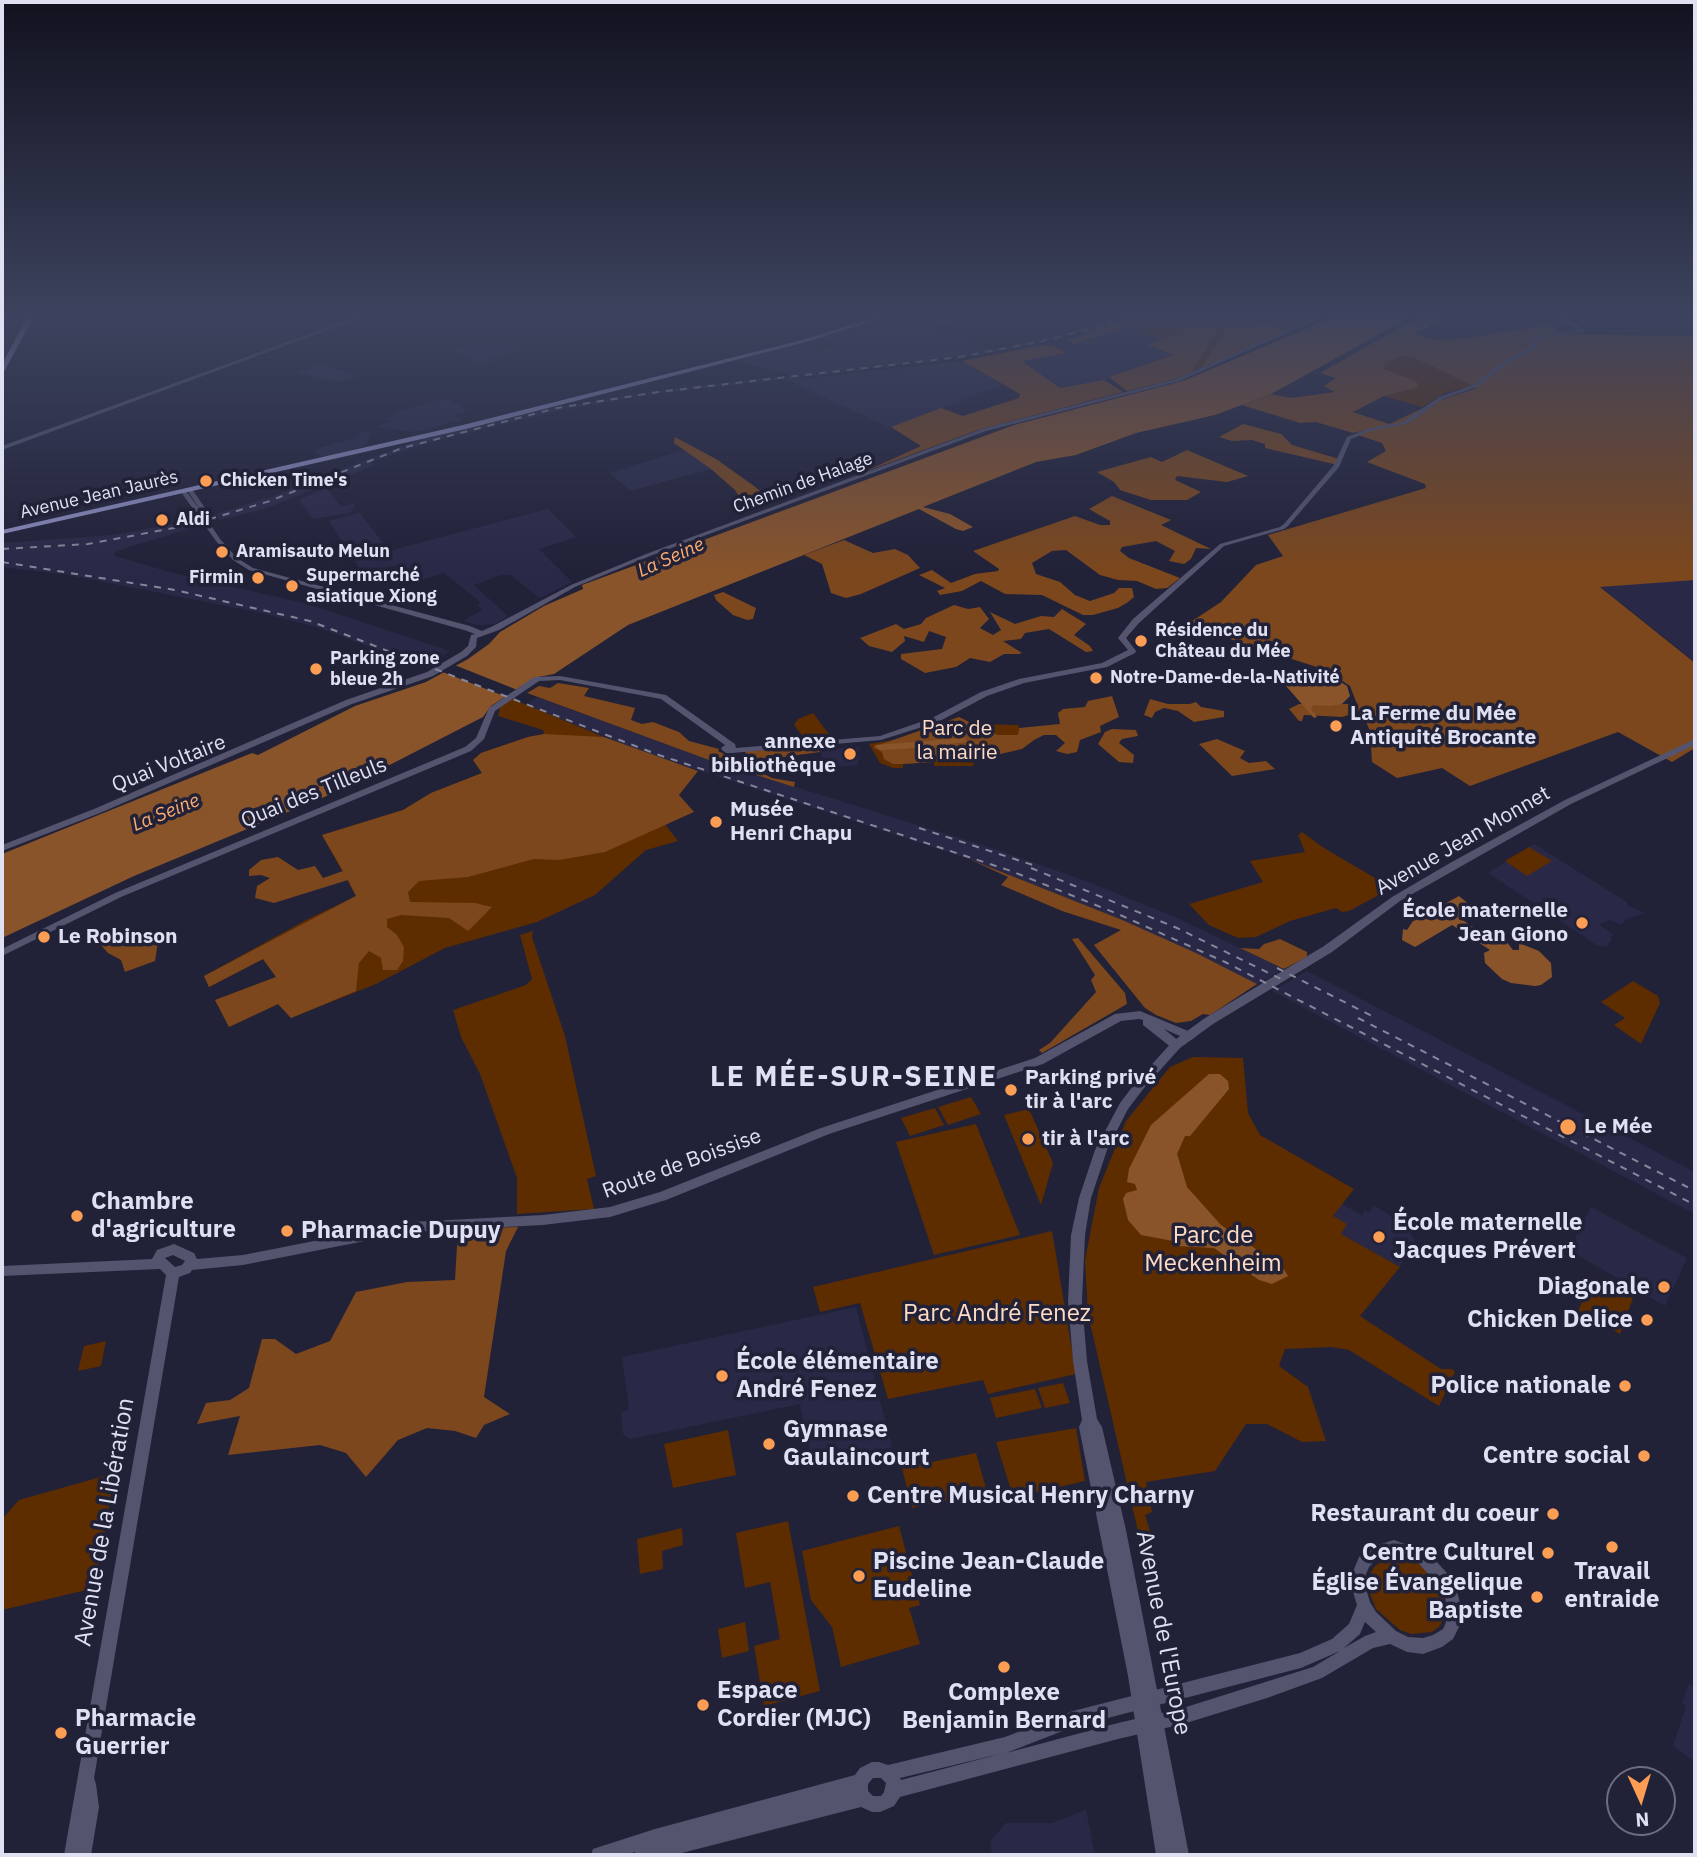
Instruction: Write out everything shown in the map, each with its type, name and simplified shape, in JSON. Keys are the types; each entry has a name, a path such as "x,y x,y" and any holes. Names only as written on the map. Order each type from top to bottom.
{"main road":[{"path":"2,449 134,401"},
{"name":"Avenue Jean Jaurès","path":"2,532 190,493 203,487 567,401"},
{"name":"Avenue Jean Monnet","path":"1183,1041 1254,992 1339,942 1396,899 1454,865 1568,802 1695,741"},
{"name":"Avenue de l'Europe","path":"1165,1855 1144,1700 1086,1427 1090,1423 1080,1361 1075,1301 1078,1235 1085,1198 1101,1150 1124,1106 1150,1072 1183,1041"},
{"name":"Avenue de l'Europe","path":"1148,1724 1180,1855"}],"street":[{"name":"Chemin de Halage","path":"685,541 984,430 1098,401"},
{"name":"Quai des Tilleuls","path":"2,953 181,867 468,749 480,739 488,715 499,703 537,679 561,678 611,690 659,696 730,749 881,738 935,720 984,694 1018,682 1104,665 1132,651 1122,638 1136,621 1217,549 1286,525 1337,466 1349,438 1369,430 1405,423 1438,401"},
{"path":"190,493 223,544"},
{"path":"190,493 235,559 251,569 408,613 478,636"},
{"name":"Quai Voltaire","path":"2,848 97,811 349,702 430,674 464,654 478,636 573,586 685,541"},
{"name":"Route de Boissise","path":"191,1265 243,1260 411,1227 581,1217 627,1208 825,1131 1039,1061 1123,1017 1138,1018 1183,1041"},
{"path":"2,1271 159,1264 173,1273 181,1272 191,1265 190,1257 174,1249 161,1254 159,1264"},
{"name":"Avenue de la Libération","path":"72,1855 173,1273"},
{"path":"1385,1548 1403,1549 1424,1558 1436,1568 1449,1586 1455,1609 1454,1623 1448,1634 1437,1642 1423,1646 1407,1644 1380,1628 1364,1605 1359,1589 1359,1574 1364,1562 1373,1553 1385,1548"},
{"path":"887,1773 1005,1745 1052,1725 1321,1653 1355,1629 1364,1605"},
{"path":"892,1791 1207,1709 1317,1673 1370,1641 1391,1636"},
{"path":"877,1768 887,1773 893,1784 889,1800 880,1805 869,1803 863,1790 872,1769 877,1768"},
{"name":"Avenue de la Libération","path":"83,1855 91,1807 87,1780"},
{"path":"599,1855 655,1837 863,1790"},
{"path":"642,1855 863,1790"}],"shaded area":[{"path":"437,401 451,401 468,411 455,415 461,420 415,432 375,427 392,422 387,418 394,415 392,413"},
{"path":"596,401 615,401 437,440 371,462 375,465 264,509 219,520 216,514 274,496 417,440 539,410"},
{"path":"832,401 961,401 890,428"},
{"path":"361,432 371,433 367,443 359,448 324,458 313,450 358,437"},
{"path":"684,450 711,469 631,491 609,473"},
{"path":"326,488 341,507 353,503 355,507 351,509 352,512 313,519 299,500"},
{"path":"548,509 576,537 539,549 572,582 540,598 510,575 502,575 474,585 508,616 494,624 478,625 463,621 482,610 478,605 480,602 444,573 419,581 400,566 361,571 329,521 360,513 389,551"},
{"path":"199,519 203,525 128,547 114,553 115,556 173,573 308,604 450,651 424,667 319,628 262,613 68,575 2,567 2,543 114,535"},
{"path":"1695,577 1695,662 1601,587"},
{"path":"537,697 709,760 998,850 1089,882 1175,917 1284,969 1257,984 1120,919 969,859 649,754 526,705"},
{"path":"859,747 858,765 824,768 820,749"},
{"path":"1534,844 1627,902 1627,905 1645,913 1626,919 1621,925 1610,920 1599,924 1614,935 1610,937 1612,939 1607,947 1598,946 1488,873"},
{"path":"1307,971 1695,1172 1695,1214 1272,991"},
{"name":"École maternelle Jacques Prévert","path":"1342,1204 1362,1215 1365,1210 1369,1212 1374,1205 1413,1230 1411,1234 1414,1240 1400,1267 1340,1234 1333,1216"},
{"path":"1591,1207 1687,1258 1665,1306 1569,1250"},
{"path":"856,1307 892,1447 813,1465 800,1404 630,1439 623,1434 621,1412 629,1410 622,1357"},
{"path":"1689,1683 1695,1688 1695,1762 1673,1746 1686,1706 1682,1703"},
{"path":"1086,1810 1095,1855 992,1855 990,1841 1006,1823 1052,1823"}],"green space":[{"path":"1011,401 1090,401 978,430 864,472 921,446 891,427 941,408 963,416"},
{"path":"1253,401 1375,401 1353,412 1389,424 1440,401 1695,401 1695,580 1600,587 1695,663 1695,748 1672,762 1618,732 1470,786 1442,768 1397,778 1372,762 1370,731 1361,711 1342,717 1304,715 1302,721 1299,721 1289,709 1299,704 1357,704 1350,686 1326,670 1186,625 1221,602 1256,565 1283,556 1268,535 1426,488 1425,484 1367,462 1386,451 1382,443 1358,435 1375,428 1353,433 1316,422 1300,423 1242,405"},
{"path":"1400,401 1432,401 1422,407"},
{"path":"1243,424 1281,434 1292,445 1339,459 1338,465 1265,448 1265,444 1252,440 1232,441 1219,437"},
{"path":"675,437 716,459 754,486 764,494 753,498 761,503 747,504 742,501 735,490 711,469 674,443"},
{"path":"1187,450 1248,476 1227,482 1177,476 1175,480 1201,492 1187,500 1151,500 1120,490 1114,482 1097,472 1151,457 1162,462"},
{"path":"1112,496 1171,520 1161,525 1211,549 1196,548 1191,559 1184,564 1169,561 1175,551 1156,541 1122,547 1120,551 1129,558 1180,578 1167,588 1156,589 1137,581 1100,575 1066,550 1052,551 1032,563 1036,574 1060,582 1075,595 1090,601 1114,593 1119,588 1132,588 1134,597 1128,602 1118,608 1093,615 1083,615 1042,595 1005,594 981,581 962,591 940,595 937,591 945,588 919,575 932,570 951,583 975,574 998,571 999,569 973,551 1075,516 1100,525 1110,525 1110,521 1089,509"},
{"path":"844,540 873,553 895,549 908,555 920,568 861,594 846,598 831,593 822,564 804,555"},
{"path":"723,592 756,608 753,619 747,620 733,615 716,600 714,595"},
{"path":"954,605 968,609 980,607 989,619 980,628 993,635 1001,630 990,612 1015,624 1041,616 1054,617 1062,609 1086,624 1074,635 1093,651 1086,652 1049,629 1025,633 1021,639 1003,641 1022,653 1004,654 990,662 970,658 956,667 925,673 901,659 901,654 942,649 946,637 929,631 924,642 904,636 905,641 892,652 869,646 860,638 896,624 904,629 921,624 926,618"},
{"path":"558,683 589,688 584,696 635,708 631,720 642,724 653,722 679,732 689,741 719,749 718,751 772,778 795,782 794,787 709,760 527,693 539,686 550,688"},
{"path":"1112,696 1119,717 1100,726 1101,732 1080,740 1077,752 1067,754 1056,751 1065,743 1056,735 1044,735 1022,749 992,756 976,757 963,752 947,754 934,762 893,764 873,747 959,717 973,724 985,724 997,735 1018,735 1019,728 1060,724 1058,713 1063,709 1085,707 1088,701"},
{"path":"510,698 604,737 573,737 686,803 694,812 664,823 678,841 646,850 595,895 537,922 445,948 376,984 291,1018 278,1004 229,1027 215,1000 276,977 263,959 209,987 204,976 356,896 322,835 403,810 431,793 482,773 473,760 481,753 544,734 543,730 498,716 500,707"},
{"path":"1150,699 1168,704 1196,702 1201,707 1224,711 1224,717 1194,722 1178,711 1164,708 1155,712 1152,718 1144,715"},
{"path":"813,713 834,741 807,742 794,725 798,719"},
{"name":"Parc de la mairie","path":"959,717 973,724 1019,725 1018,744 992,756 976,757 973,766 934,766 934,762 903,764 903,768 893,768 880,763 869,744 894,740"},
{"path":"1112,729 1136,730 1138,736 1122,739 1119,743 1134,755 1133,763 1119,762 1098,744 1105,732"},
{"path":"544,734 604,737 698,771 679,795 694,812 605,852 559,860 534,859 468,877 419,881 408,892 410,902 475,903 492,907 468,931 449,918 401,915 387,919 387,927 397,935 404,947 403,961 397,970 383,970 381,958 369,951 359,963 356,991 291,1018 278,1004 229,1027 215,1000 276,977 263,959 209,987 204,976 356,896 348,880 274,903 255,898 257,886 270,878 261,875 249,876 249,870 261,860 278,857 298,870 315,866 323,878 343,871 322,835 403,810 431,793 482,773 473,760 481,753"},
{"path":"1217,739 1245,751 1240,758 1249,763 1266,761 1275,769 1232,776 1199,744"},
{"path":"819,747 820,752 753,761 747,758 745,751"},
{"path":"1302,832 1392,888 1349,911 1342,912 1336,908 1290,921 1256,937 1238,938 1209,925 1189,904 1263,882 1250,861 1305,852 1298,835"},
{"path":"1529,847 1552,861 1527,876 1505,861"},
{"path":"969,859 1120,919 1257,984 1210,1015 1203,1014 1191,1021 1176,1023 1156,1015 1145,1008 1094,945 1121,930 1062,911 1001,885 1008,877"},
{"path":"145,929 159,936 155,961 125,972 121,960 108,953 98,942 105,936 125,942 133,940"},
{"path":"533,931 532,937 565,1036 596,1176 587,1179 594,1209 517,1214 517,1178 480,1074 461,1037 453,1010 526,985 532,979 520,935"},
{"path":"1078,938 1125,993 1127,1004 1042,1053 1039,1050 1050,1043 1096,992 1091,980 1095,975 1072,939"},
{"path":"1280,939 1307,952 1307,957 1284,969 1240,948 1259,949 1264,944"},
{"path":"1633,981 1658,996 1660,1003 1641,1044 1614,1025 1625,1018 1601,1002"},
{"name":"Parc de Meckenheim","path":"1193,1057 1243,1058 1248,1113 1260,1135 1354,1189 1333,1216 1347,1224 1341,1234 1400,1267 1360,1316 1441,1369 1452,1369 1455,1372 1439,1406 1349,1350 1331,1347 1285,1349 1279,1366 1308,1387 1326,1441 1302,1442 1267,1424 1246,1424 1215,1471 1146,1482 1152,1512 1145,1515 1154,1544 1143,1553 1088,1314 1085,1260 1099,1188 1126,1121 1170,1067"},
{"path":"971,1097 981,1114 948,1125 938,1107"},
{"path":"935,1108 944,1125 910,1136 901,1118"},
{"name":"tir à l'arc","path":"1029,1109 1053,1163 1041,1205 1004,1115"},
{"path":"976,1124 1020,1235 934,1255 896,1142"},
{"path":"518,1227 506,1251 484,1397 510,1414 484,1425 476,1438 455,1431 427,1428 398,1440 366,1477 346,1453 320,1445 228,1455 240,1416 197,1424 206,1403 230,1400 249,1388 262,1339 275,1339 296,1354 330,1341 356,1292 407,1282 455,1280 458,1229"},
{"name":"Parc André Fenez","path":"1052,1231 1076,1374 988,1394 983,1380 888,1399 860,1303 820,1312 813,1287"},
{"path":"1594,1277 1633,1298 1620,1334 1578,1311"},
{"path":"106,1341 101,1366 78,1371 84,1346"},
{"path":"1063,1383 1070,1403 1045,1408 1038,1388"},
{"path":"1035,1389 1042,1408 996,1418 990,1398"},
{"path":"1076,1428 1085,1481 1010,1498 1009,1494 1012,1493 996,1442"},
{"path":"728,1430 736,1475 673,1488 664,1444"},
{"path":"976,1453 987,1492 912,1508 902,1468"},
{"path":"115,1473 95,1588 2,1610 2,1519 19,1500"},
{"path":"788,1521 820,1691 764,1706 754,1646 780,1639 770,1582 745,1588 736,1533"},
{"name":"Piscine Jean-Claude Eudeline","path":"899,1526 920,1605 909,1608 920,1644 841,1667 832,1627 811,1600 802,1551"},
{"path":"682,1528 683,1545 662,1551 663,1569 640,1574 637,1539"},
{"path":"1390,1556 1417,1562 1440,1585 1444,1597 1444,1617 1440,1626 1432,1632 1411,1634 1400,1630 1376,1609 1369,1591 1370,1574 1374,1567"},
{"path":"745,1622 749,1651 722,1658 718,1629"}],"water":[{"name":"La Seine","path":"1107,401 1253,401 1215,415 1136,433 1076,455 1036,462 923,507 950,514 973,527 963,531 919,509 628,625 554,674 526,683 491,706 483,717 341,790 134,876 2,938 2,854 252,753 258,755 355,706 426,682 468,659 500,632 544,606 583,589 582,585 1014,425"},
{"path":"1300,673 1333,677 1347,686 1350,696 1342,704 1313,705 1311,709 1317,717 1314,718 1286,686 1287,680"},
{"path":"965,738 967,742 903,749 880,750 875,745"},
{"path":"1459,896 1476,910 1461,919 1499,944 1506,941 1513,950 1519,950 1519,943 1539,951 1551,963 1552,977 1535,986 1502,979 1485,963 1484,953 1490,950 1452,925 1415,947 1402,940 1403,929 1407,930 1413,921"},
{"path":"1209,1074 1220,1074 1228,1081 1229,1089 1190,1136 1185,1136 1177,1154 1187,1187 1221,1225 1283,1268 1288,1276 1272,1284 1259,1280 1214,1248 1176,1246 1173,1241 1141,1235 1128,1220 1123,1199 1126,1193 1137,1190 1135,1184 1127,1182 1129,1169 1151,1125"}],"pier":[{"path":"452,664 520,691 509,698 440,671"}],"railway":[{"path":"2,549 88,544 190,525 270,501 402,448 557,408 603,401"},
{"path":"2,562 175,590 310,621 656,754 1011,871 1118,914 1225,962 1695,1205"},
{"path":"919,828 1039,867"},
{"path":"1031,868 1177,928 1283,980"},
{"path":"1277,968 1374,1017"},
{"path":"1358,1018 1695,1191"}],"place":[{"name":"Chicken Time's","path":"206,481"},
{"name":"Aldi","path":"162,520"},
{"name":"Aramisauto Melun","path":"222,552"},
{"name":"Firmin","path":"258,578"},
{"name":"Supermarché asiatique Xiong","path":"292,586"},
{"name":"Résidence du Château du Mée","path":"1141,641"},
{"name":"Parking zone bleue 2h","path":"316,669"},
{"name":"Notre-Dame-de-la-Nativité","path":"1096,678"},
{"name":"La Ferme du Mée Antiquité Brocante","path":"1336,726"},
{"name":"annexe bibliothèque","path":"850,754"},
{"name":"Musée Henri Chapu","path":"716,822"},
{"name":"École maternelle Jean Giono","path":"1582,923"},
{"name":"Le Robinson","path":"44,937"},
{"name":"Parking privé tir à l'arc","path":"1011,1090"},
{"name":"Le Mée","path":"1568,1127"},
{"name":"tir à l'arc","path":"1028,1139"},
{"name":"Chambre d'agriculture","path":"77,1216"},
{"name":"Pharmacie Dupuy","path":"287,1231"},
{"name":"École maternelle Jacques Prévert","path":"1379,1237"},
{"name":"Diagonale","path":"1664,1287"},
{"name":"Chicken Delice","path":"1647,1320"},
{"name":"École élémentaire André Fenez","path":"722,1376"},
{"name":"Police nationale","path":"1625,1386"},
{"name":"Gymnase Gaulaincourt","path":"769,1444"},
{"name":"Centre social","path":"1644,1456"},
{"name":"Centre Musical Henry Charny","path":"853,1496"},
{"name":"Restaurant du coeur","path":"1553,1514"},
{"name":"Travail entraide","path":"1612,1547"},
{"name":"Centre Culturel","path":"1548,1553"},
{"name":"Piscine Jean-Claude Eudeline","path":"859,1576"},
{"name":"Église Évangelique Baptiste","path":"1537,1597"},
{"name":"Complexe Benjamin Bernard","path":"1004,1667"},
{"name":"Espace Cordier (MJC)","path":"703,1705"},
{"name":"Pharmacie Guerrier","path":"61,1733"}],"district":[{"name":"LE MÉE-SUR-SEINE","path":"854,1078"}]}
